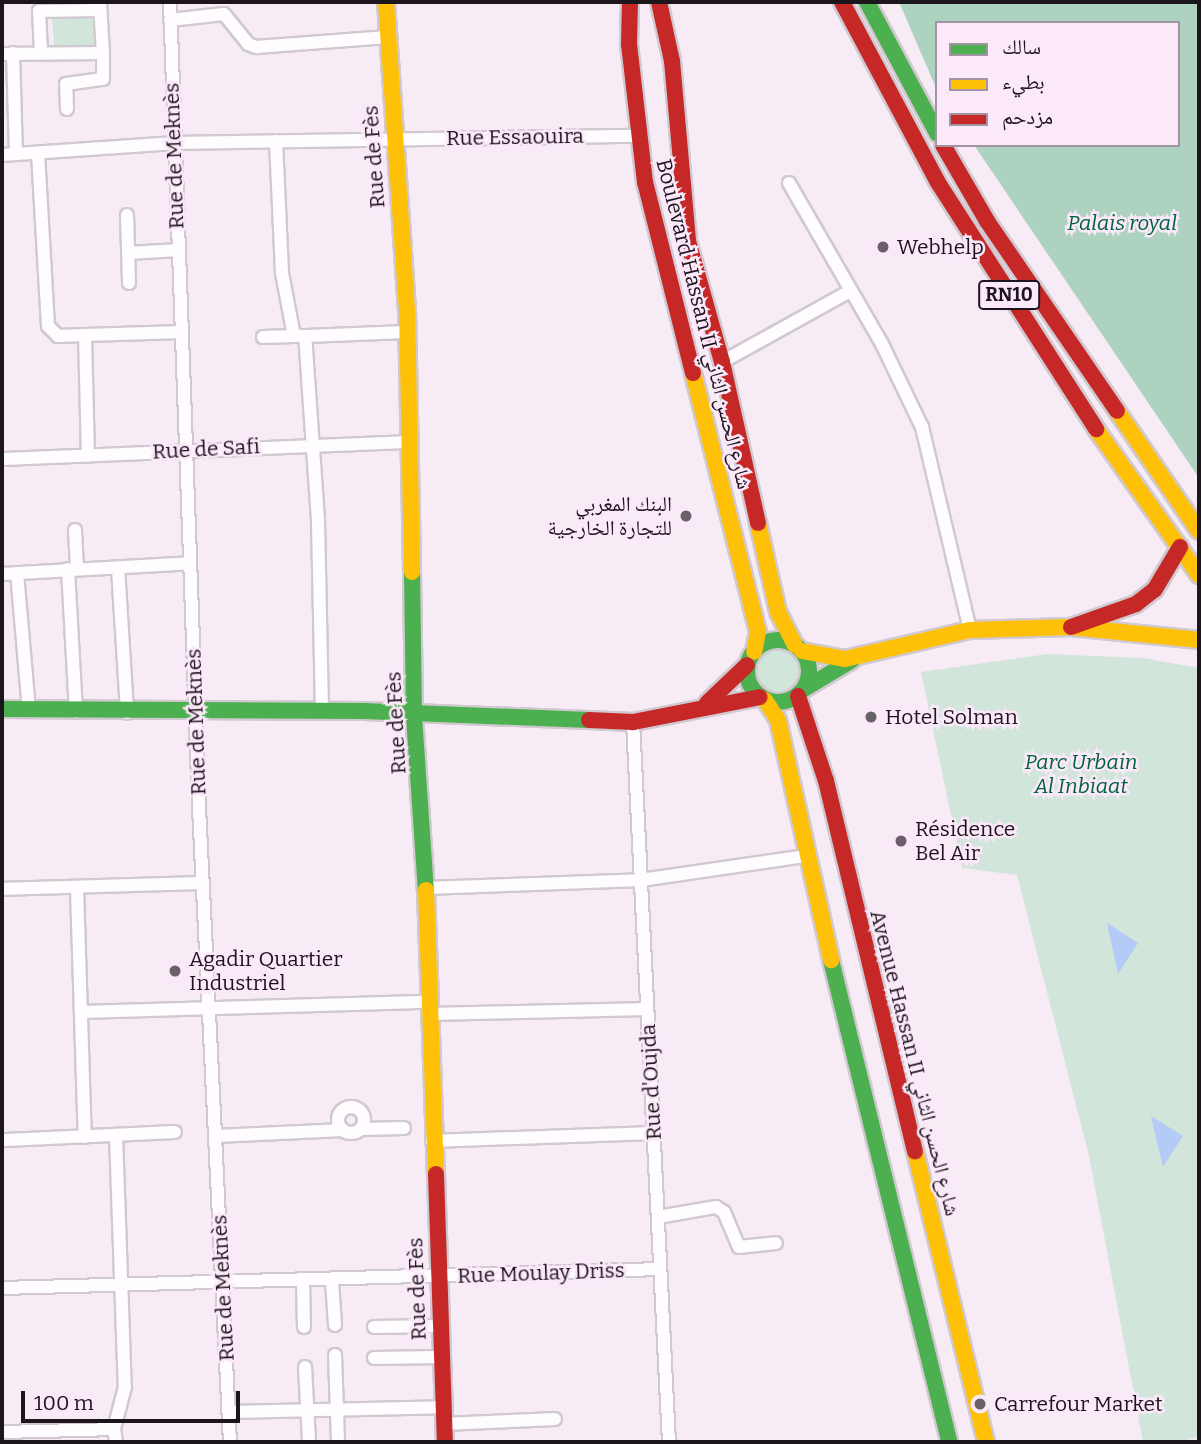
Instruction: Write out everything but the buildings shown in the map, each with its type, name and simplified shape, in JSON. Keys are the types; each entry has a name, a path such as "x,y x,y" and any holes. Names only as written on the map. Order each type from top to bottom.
{"street":[{"name":"Rue de Meknès","path":"170,2 172,143 188,449 195,713 230,1412 229,1442"},
{"name":"Rue de Fès","path":"386,2 407,332 414,716 426,888 432,1141 445,1442"},
{"name":"Boulevard Hassan II شارع الحسن الثاني","path":"630,2 629,44 637,136 666,271 758,632 751,659"},
{"name":"Boulevard Hassan II شارع الحسن الثاني","path":"659,2 671,61 685,223 722,362 778,612 798,648"},
{"name":"RN10","path":"842,2 855,32 977,245 1074,397 1199,575"},
{"path":"867,2 935,129"},
{"path":"41,53 40,11 100,6 103,79 66,84 67,109"},
{"path":"170,20 224,14 248,44 256,47 388,37"},
{"path":"855,32 877,23"},
{"path":"16,155 8,94 7,54 103,53"},
{"name":"Rue Essaouira","path":"2,155 172,143 637,136"},
{"path":"276,141 282,273 300,336 312,445 322,712"},
{"name":"RN10","path":"944,147 987,221 1199,531"},
{"path":"38,153 48,326 58,336 182,332"},
{"path":"789,183 922,427 970,630"},
{"path":"127,215 129,283"},
{"path":"128,253 178,250"},
{"path":"722,362 850,291"},
{"path":"263,337 407,332"},
{"path":"85,335 88,456"},
{"name":"Rue de Safi","path":"2,459 188,449 411,442"},
{"path":"75,530 72,569 76,712"},
{"path":"1071,627 1136,604 1155,589 1180,547"},
{"path":"2,573 190,563"},
{"path":"118,568 127,713"},
{"path":"17,573 29,710"},
{"path":"702,707 751,659 776,640 831,659 858,657 970,630 1071,627 1199,640"},
{"path":"798,648 810,674 801,693"},
{"path":"2,709 127,713 322,712 633,722 702,707 763,698 786,702 858,657"},
{"path":"751,659 750,685 778,719 806,856 949,1442"},
{"name":"Avenue Hassan II شارع الحسن الثاني","path":"801,693 826,781 986,1442"},
{"name":"Rue d'Oujda","path":"633,722 669,1442"},
{"path":"426,888 641,880 806,856"},
{"path":"2,889 77,889 202,883"},
{"path":"77,889 85,1137"},
{"path":"81,1012 210,1007 647,1009"},
{"path":"343,1130 339,1116 350,1107 363,1115 361,1129"},
{"path":"216,1136 343,1130 352,1133 361,1129 404,1128"},
{"path":"6,1140 175,1132"},
{"path":"432,1141 653,1133"},
{"path":"2,1432 115,1436 125,1387 116,1135"},
{"path":"658,1217 716,1206 724,1212 739,1247 776,1243"},
{"name":"Rue Moulay Driss","path":"2,1289 660,1269"},
{"path":"303,1281 304,1327"},
{"path":"332,1281 335,1325"},
{"path":"374,1327 439,1326"},
{"path":"335,1356 338,1442"},
{"path":"374,1358 440,1357"},
{"path":"305,1367 309,1442"},
{"path":"230,1412 443,1407"},
{"path":"444,1424 555,1419"}],"green space":[{"name":"Palais royal","path":"899,2 1199,2 1199,478 975,147 1180,147 1180,21 935,21 935,85"},
{"path":"96,16 98,46 54,49 52,19"},
{"path":"778,647 795,655 803,672 795,689 778,697 761,689 753,672 761,655"},
{"name":"Parc Urbain Al Inbiaat","path":"1048,654 1143,658 1199,668 1199,1436 1182,1442 1143,1442 1089,1156 1017,875 962,868 921,672"}],"water":[{"path":"1107,923 1138,943 1118,974"},
{"path":"1151,1116 1183,1136 1163,1167"}],"traffic: fast":[{"path":"867,2 935,129"},
{"path":"412,572 414,716 426,890"},
{"path":"778,640 790,642 800,649 807,659 809,671 807,683 800,693 790,700 778,702 766,700 756,693 749,683 747,671 749,659 756,649 766,642 778,640"},
{"path":"804,689 852,660"},
{"path":"2,709 364,711 589,720"},
{"path":"831,960 949,1442"}],"traffic: slow":[{"path":"386,2 407,309 412,572"},
{"path":"693,373 758,632 754,652"},
{"path":"1117,411 1199,531"},
{"path":"1096,429 1199,575"},
{"path":"758,523 778,612 795,645"},
{"path":"802,651 845,659 970,630 1071,627 1199,640"},
{"path":"765,700 778,720 831,960"},
{"path":"426,890 436,1174"},
{"path":"915,1151 986,1442"}],"traffic: jam":[{"path":"630,2 629,44 645,182 693,373"},
{"path":"659,2 672,61 688,241 722,362 758,523"},
{"path":"842,2 937,181 1096,429"},
{"path":"944,147 987,221 1117,411"},
{"path":"1071,627 1136,604 1155,589 1180,547"},
{"path":"707,703 747,665"},
{"path":"798,696 826,781 915,1151"},
{"path":"589,720 633,722 760,697"},
{"path":"436,1174 445,1442"}],"place":[{"name":"Webhelp","path":"883,247"},
{"name":"البنك المغربي للتجارة الخارجية","path":"686,516"},
{"name":"Hotel Solman","path":"871,717"},
{"name":"Résidence Bel Air","path":"901,841"},
{"name":"Agadir Quartier Industriel","path":"175,971"},
{"name":"Carrefour Market","path":"980,1404"}]}
